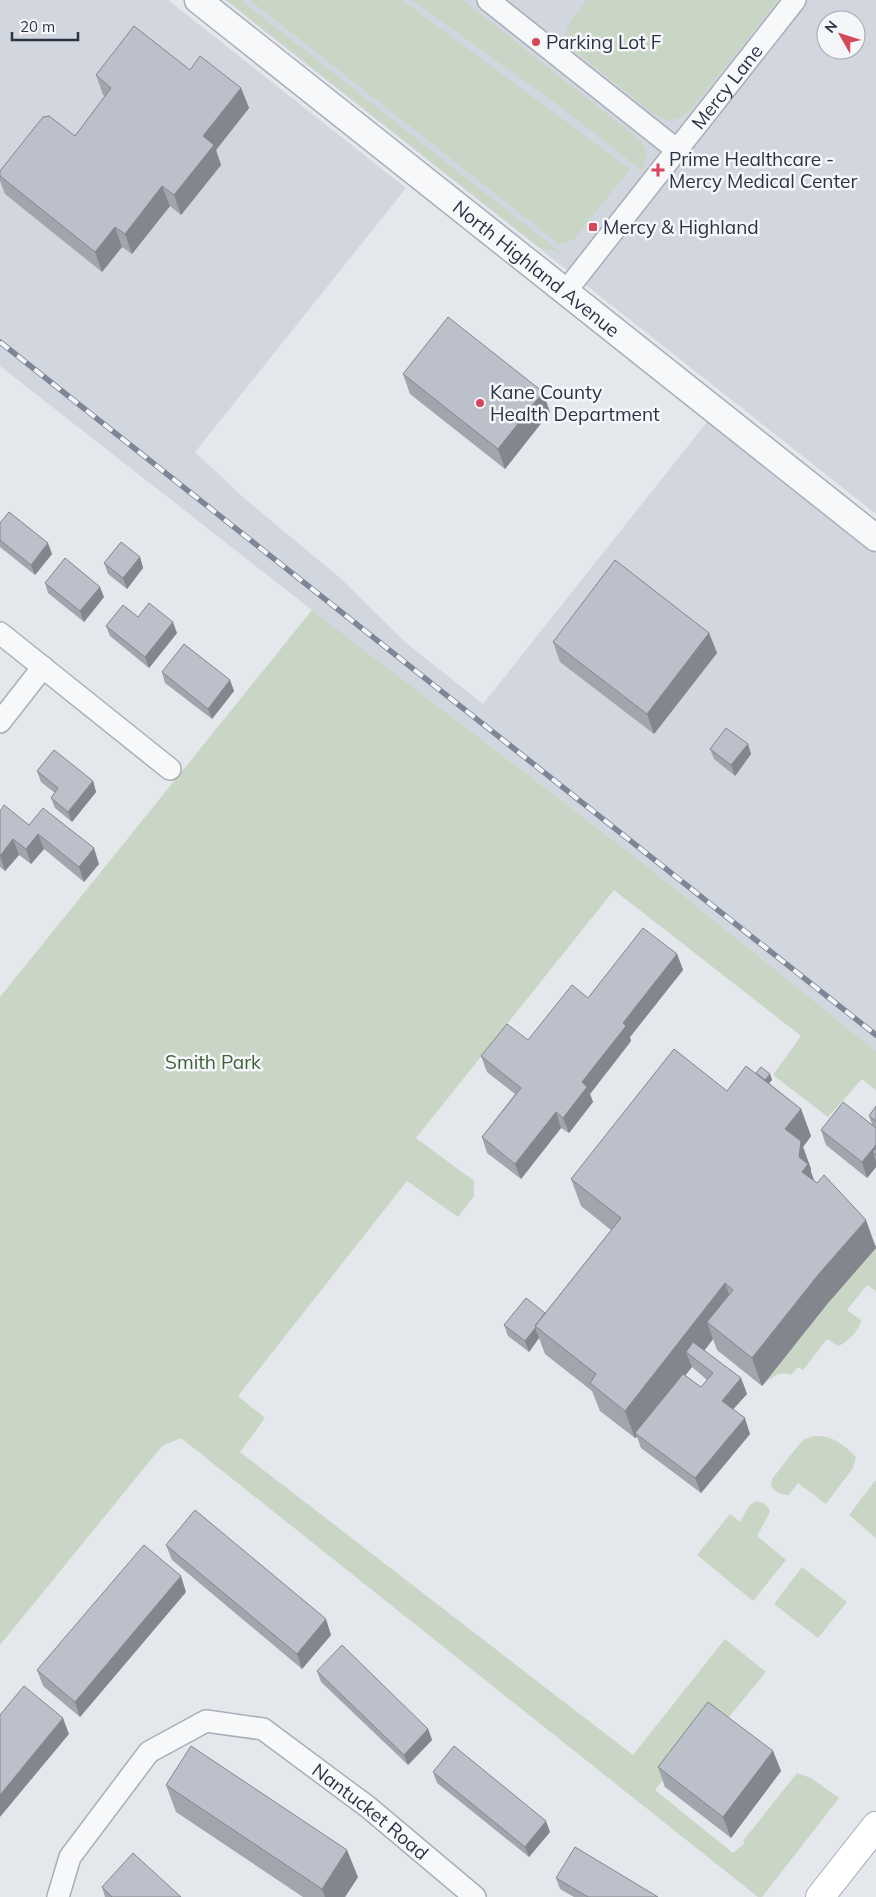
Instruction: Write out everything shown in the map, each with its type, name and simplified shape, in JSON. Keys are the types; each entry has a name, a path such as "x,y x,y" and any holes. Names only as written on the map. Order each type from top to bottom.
{"main road":[{"path":"820,1897 876,1826"}],"street":[{"name":"North Highland Avenue","path":"198,0 876,538"},
{"path":"488,0 677,150"},
{"name":"Mercy Lane","path":"566,291 795,0"},
{"path":"0,634 170,769"},
{"path":"0,722 43,667"},
{"name":"Nantucket Road","path":"58,1897 70,1857 149,1752 206,1721 263,1729 368,1807 475,1897"}],"shaded area":[{"path":"0,0 168,0 406,188 195,452 246,500 339,577 406,643 483,704 711,417 876,549 876,1051 638,859 312,610 0,366"},
{"name":"Prime Healthcare - Mercy Medical Center","path":"225,0 876,0 876,514"}],"green space":[{"path":"227,0 241,0 561,253 539,247"},
{"path":"250,0 402,0 630,169 576,237 571,241 559,244"},
{"path":"412,0 463,0 641,141 647,153 643,171 554,102"},
{"path":"587,0 778,0 690,111 677,119 668,120 654,114 571,48 567,41 567,29 573,17"},
{"name":"Smith Park","path":"312,610 638,859 876,1051 876,1090 862,1079 828,1117 773,1075 801,1036 614,890 416,1138 474,1181 474,1196 458,1217 407,1181 238,1396 265,1418 240,1452 633,1755 725,1639 766,1672 729,1717 719,1710 655,1790 733,1853 745,1843 743,1841 797,1773 811,1778 839,1798 762,1897 758,1897 181,1438 162,1446 0,1645 0,997"},
{"path":"876,1248 876,1291 867,1285 847,1310 861,1320 856,1332 838,1346 827,1339 803,1370 798,1367 791,1375 779,1374 762,1386 828,1303"},
{"path":"814,1436 827,1437 837,1441 856,1457 853,1468 826,1504 798,1483 789,1495 778,1493 771,1486 772,1479 801,1442"},
{"path":"876,1481 876,1538 849,1515"},
{"path":"756,1501 765,1504 770,1512 757,1536 786,1560 753,1601 697,1555 730,1514 740,1522 749,1506"},
{"path":"802,1567 847,1602 818,1638 774,1604"}],"building":[{"path":"134,26 190,70 200,56 241,88 203,136 214,145 174,195 162,186 125,234 115,227 95,252 0,176 0,171 43,117 49,116 75,136 111,88 96,75"},
{"name":"Kane County Health Department","path":"448,317 543,392 498,449 403,374"},
{"path":"9,512 48,543 31,565 0,540 0,523"},
{"path":"121,542 140,557 123,578 104,563"},
{"path":"65,558 100,587 80,611 45,583"},
{"path":"615,560 709,633 647,714 553,642"},
{"path":"149,603 173,622 145,657 106,626 123,605 138,617"},
{"path":"184,644 230,680 208,709 162,672"},
{"path":"726,728 748,744 731,765 710,749"},
{"path":"54,750 93,781 68,812 51,798 58,788 37,771"},
{"path":"4,805 29,825 43,808 94,848 79,867 38,834 26,849 13,839 0,856 0,811"},
{"path":"643,928 677,954 623,1023 626,1026 582,1082 587,1087 563,1118 556,1112 515,1164 482,1137 521,1088 481,1056 507,1024 528,1040 572,985 588,998"},
{"path":"674,1049 727,1091 746,1066 801,1109 785,1129 801,1141 799,1157 808,1164 802,1172 817,1183 824,1175 866,1220 818,1275 752,1358 707,1322 733,1290 725,1283 625,1411 590,1383 596,1374 535,1326 621,1218 571,1179"},
{"path":"761,1067 770,1074 765,1080 756,1073"},
{"path":"843,1102 876,1128 876,1145 862,1162 821,1130"},
{"path":"876,1106 876,1121 869,1116"},
{"path":"526,1298 545,1313 525,1341 504,1325"},
{"path":"693,1342 741,1378 722,1401 745,1418 695,1478 635,1433 683,1374 701,1387 713,1373 686,1352"},
{"path":"195,1510 326,1619 297,1654 166,1545"},
{"path":"144,1545 181,1576 75,1702 37,1670"},
{"path":"342,1645 428,1729 404,1755 317,1671"},
{"path":"24,1686 63,1718 0,1795 0,1715"},
{"path":"708,1702 773,1751 723,1817 658,1767"},
{"path":"191,1746 347,1850 322,1889 166,1785"},
{"path":"454,1746 546,1821 525,1847 433,1772"},
{"path":"575,1847 658,1897 588,1897 556,1878"},
{"path":"133,1853 181,1897 112,1897 102,1887"}],"railway":[{"path":"0,342 876,1035"}],"place":[{"name":"Parking Lot F","path":"536,42"},
{"name":"Prime Healthcare - Mercy Medical Center","path":"658,170"},
{"name":"Mercy & Highland","path":"593,227"},
{"name":"Kane County Health Department","path":"480,403"}]}
